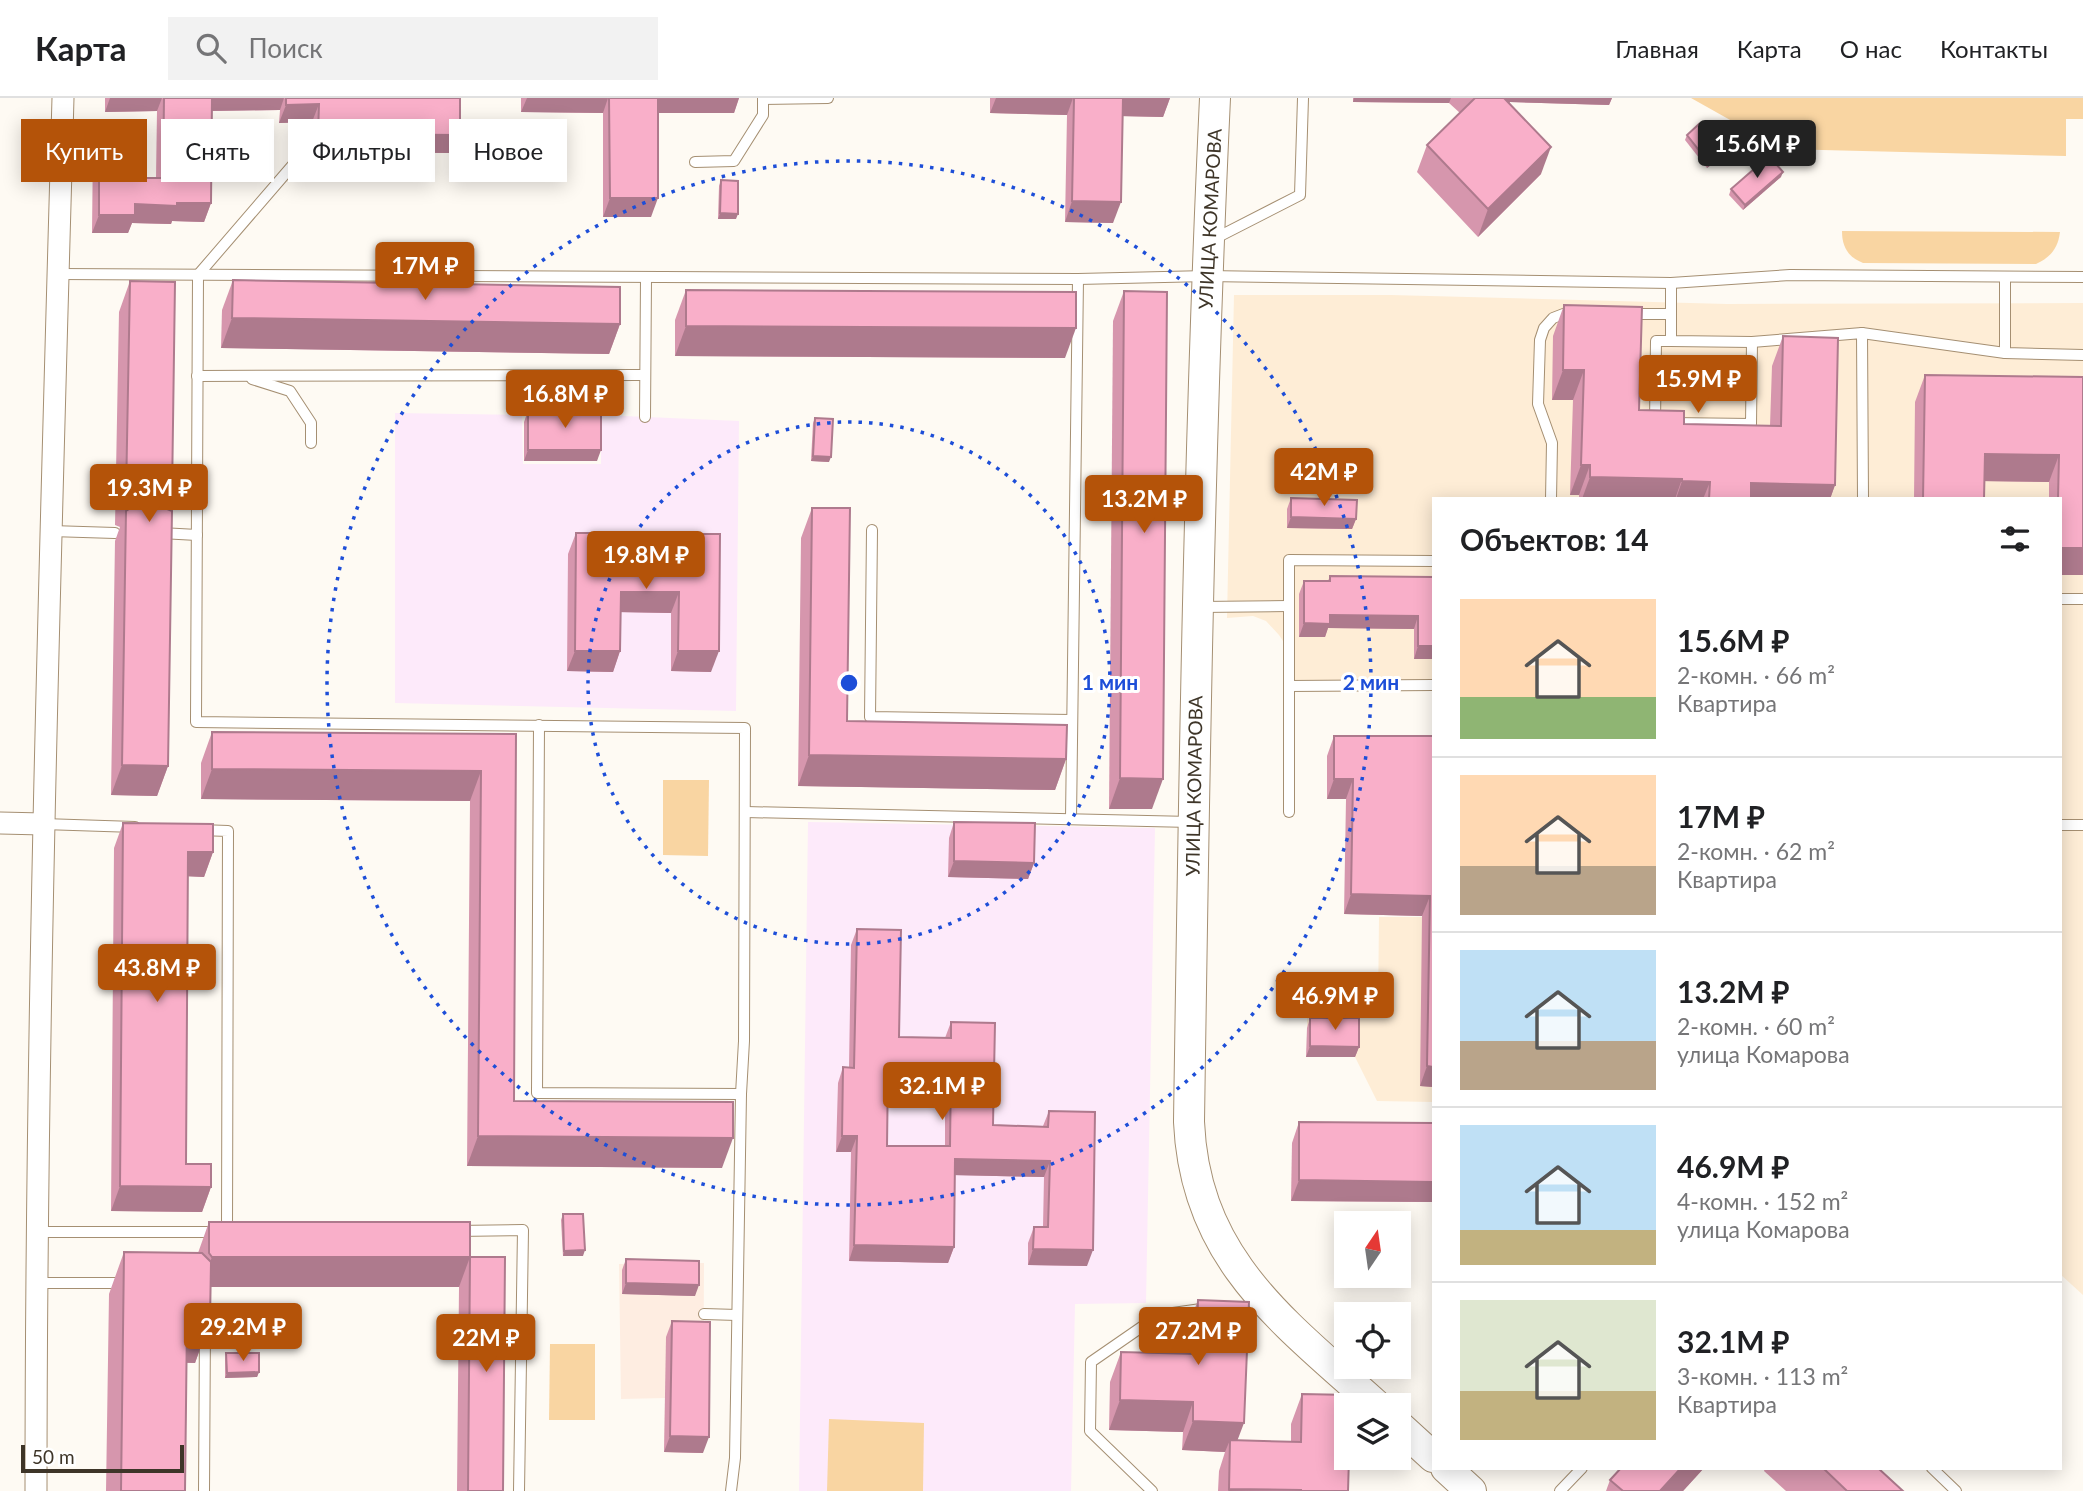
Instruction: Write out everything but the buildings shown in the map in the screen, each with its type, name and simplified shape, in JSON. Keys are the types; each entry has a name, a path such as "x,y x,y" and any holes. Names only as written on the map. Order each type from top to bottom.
{"street":[{"path":"36,1491 36,1232 43,824 63,98"},
{"name":"УЛИЦА КОМАРОВА","path":"1215,98 1206,276 1196,607 1189,1122 1192,1150 1197,1180 1208,1213 1249,1294 1363,1393"},
{"path":"0,823 43,824"},
{"path":"1411,1437 1432,1456"},
{"path":"1448,1470 1471,1491"}],"lane":[{"path":"695,162 734,161 763,115 763,98 828,98"},
{"path":"1208,242 1300,195 1303,98"},
{"path":"288,171 198,275 196,722 745,728 744,1041 735,1458 731,1491"},
{"path":"58,274 1078,279 1206,276 1671,283 1790,275 2083,277"},
{"path":"2005,277 2005,353"},
{"path":"645,417 646,278"},
{"path":"1071,818 1078,279"},
{"path":"1671,283 1671,341"},
{"path":"1551,497 1552,443 1538,404 1540,340 1544,328 1553,318 1566,313 1592,313"},
{"path":"1619,314 1671,314"},
{"path":"1862,333 1863,497"},
{"path":"1752,342 1751,424 1655,423 1656,341 1752,342 1862,333 2005,353 2083,355"},
{"path":"197,376 645,375"},
{"path":"243,376 290,391 311,423 311,443"},
{"path":"872,530 870,717 1072,720"},
{"path":"51,531 115,533"},
{"path":"161,533 197,535"},
{"path":"1289,812 1289,560 1432,561"},
{"path":"2062,599 2083,599"},
{"path":"1196,607 1288,606"},
{"path":"1289,686 1432,685"},
{"path":"539,725 537,1093 741,1094"},
{"path":"746,812 1193,822"},
{"path":"43,824 146,828"},
{"path":"2062,825 2083,825"},
{"path":"187,829 228,831 227,1232"},
{"path":"442,1231 523,1230 519,1491"},
{"path":"36,1232 241,1232"},
{"path":"36,1283 136,1282"},
{"path":"1152,1491 1090,1431 1091,1362 1159,1315 1221,1306"},
{"path":"704,1314 737,1315"},
{"path":"204,1491 205,1316"},
{"path":"1560,1491 1580,1470"},
{"path":"1934,1470 1956,1491"}],"shaded area":[{"path":"1691,98 2083,98 2083,119 2066,119 2066,156 1782,149"},
{"path":"1842,231 2060,232 2053,251 2036,264 1863,263 1847,251"},
{"path":"1234,295 1391,295 1727,304 2083,303 2083,1295 2062,1276 2062,497 1432,497 1432,691 1283,692 1283,641 1279,635 1266,621 1253,616 1227,618"},
{"path":"395,413 522,415 523,464 601,464 601,415 739,421 736,711 395,703"},
{"path":"663,780 709,780 708,856 663,855"},
{"path":"808,822 1155,828 1146,1303 1075,1304 1071,1491 799,1491"},
{"path":"1379,917 1432,917 1432,1102 1377,1101 1355,1057 1307,1028 1307,1008 1378,1009"},
{"path":"704,1263 703,1453 664,1452 665,1398 621,1399 619,1264"},
{"path":"550,1344 595,1344 595,1420 549,1420"},
{"path":"829,1419 924,1423 923,1491 827,1491"}]}
